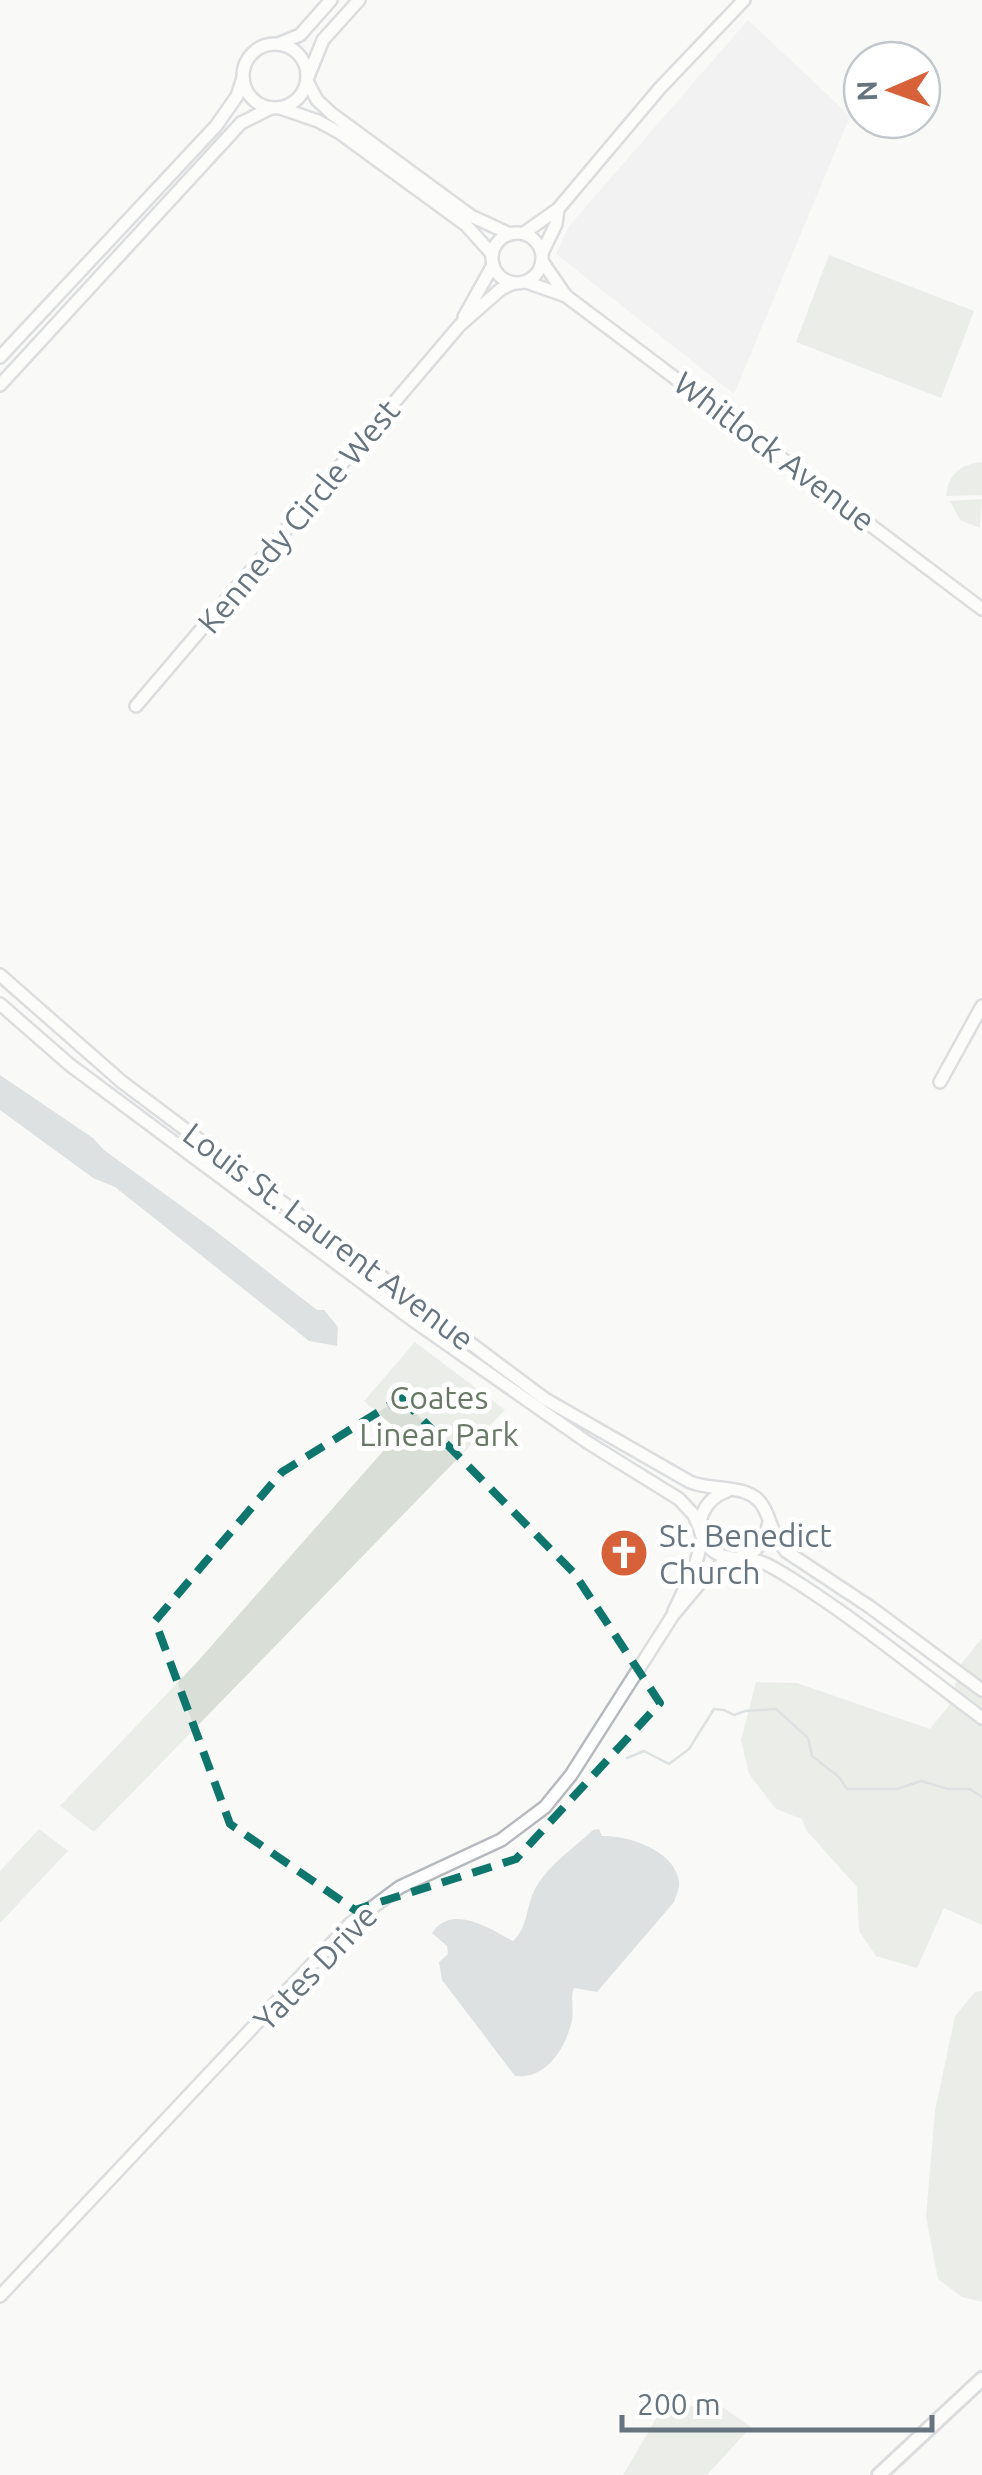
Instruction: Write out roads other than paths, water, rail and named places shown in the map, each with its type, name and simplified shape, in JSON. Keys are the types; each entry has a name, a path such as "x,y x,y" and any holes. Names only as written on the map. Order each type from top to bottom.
{"main road":[{"path":"0,357 216,126 237,96 248,57 256,49 291,40 309,28 332,0"},
{"path":"0,385 241,122 298,99 323,40 359,0"},
{"path":"493,260 498,241 558,209 660,88 744,0"},
{"path":"278,44 293,51 318,100 332,114 471,216 536,240 542,257"},
{"path":"242,78 251,98 318,121 466,225 501,277 520,282 537,274 558,209"},
{"name":"Whitlock Avenue","path":"542,257 566,296"},
{"name":"Kennedy Circle West","path":"460,325 493,260"},
{"name":"Kennedy Circle West","path":"136,706 460,325 502,289 520,282"},
{"name":"Whitlock Avenue","path":"520,282 566,296 982,609"},
{"name":"Louis St. Laurent Avenue","path":"0,976 122,1082 545,1399 690,1482 710,1489 731,1490"},
{"name":"Louis St. Laurent Avenue","path":"0,1004 70,1065 414,1322 587,1442 679,1499 694,1515 702,1536"},
{"path":"940,1082 982,1006"},
{"path":"982,1690 870,1607 786,1552 755,1496 731,1490 708,1502 701,1517 702,1536 715,1553 766,1564 807,1589 894,1648 982,1718"},
{"path":"733,1558 756,1550 764,1542 768,1520"},
{"name":"Yates Drive","path":"673,1615 694,1569 702,1536"},
{"name":"Yates Drive","path":"0,2296 350,1924 400,1887 501,1840 545,1807 571,1776 673,1615 705,1577 733,1558"},
{"path":"879,2475 982,2379"}],"waterway":[{"path":"627,1758 644,1751 669,1764 689,1749 714,1709 734,1715 776,1709 808,1738 812,1756 839,1777 847,1789 897,1789 921,1781 948,1789 970,1789 982,1797"}],"place":[{"name":"St. Benedict Church","path":"624,1553"}],"park label":[{"name":"Coates Linear Park","path":"439,1416"}]}
